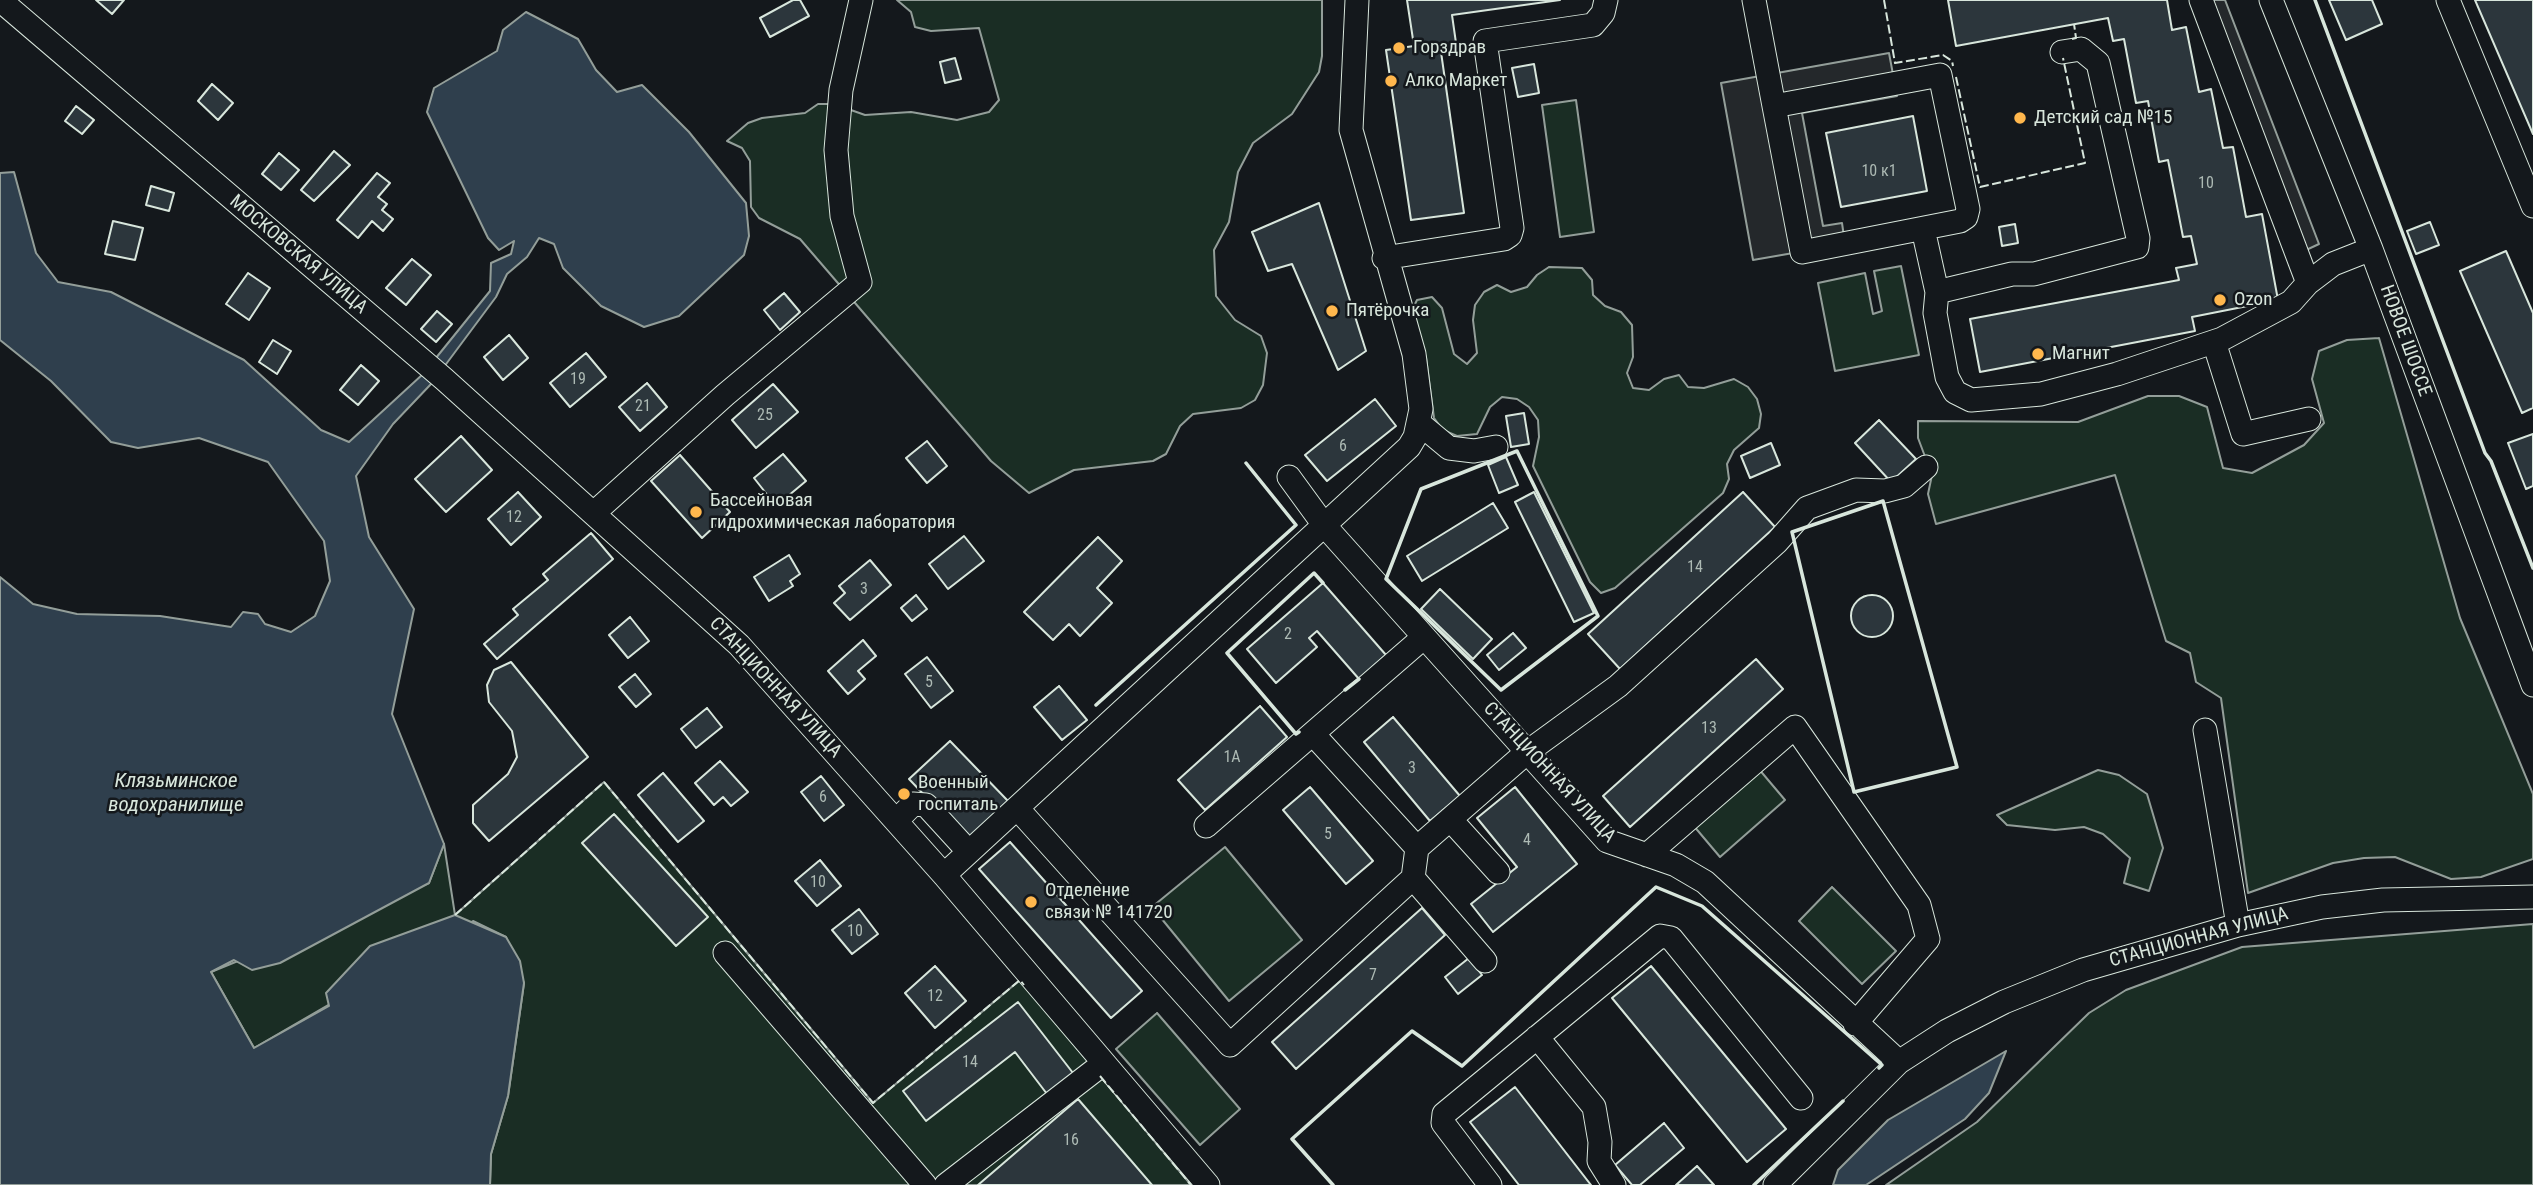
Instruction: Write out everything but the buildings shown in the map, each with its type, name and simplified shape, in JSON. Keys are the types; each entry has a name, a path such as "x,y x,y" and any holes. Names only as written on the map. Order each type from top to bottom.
{"street":[{"name":"МОСКОВСКАЯ УЛИЦА","path":"0,0 436,372 595,512"},
{"path":"595,512 725,395 860,282 842,216 836,150 841,90 861,0"},
{"path":"944,875 1409,447 1419,424 1421,409 1414,354 1384,258 1351,130 1357,0"},
{"path":"1384,258 1504,239 1510,235 1512,228 1485,41 1593,25 1604,13 1606,0 1611,0"},
{"path":"1755,0 1774,106 1802,253 1960,221 1966,217 1968,209 1948,73 1774,106"},
{"path":"2201,0 2308,283"},
{"name":"НОВОЕ ШОССЕ","path":"2271,0 2371,249 2533,685"},
{"path":"2448,0 2533,206"},
{"path":"1937,292 2012,274 2034,274 2137,247 2138,238 2098,63 2081,49 2062,52"},
{"path":"1923,229 1937,292 1935,313 1947,377 1955,392 1971,400 2041,394 2117,374 2214,342 2291,302 2308,283 2333,264 2371,249"},
{"path":"2214,342 2243,434 2309,419"},
{"path":"1419,424 1449,448 1474,452 1496,447"},
{"path":"1017,808 1230,1045 1413,878 1417,848 1526,752 1618,686 1777,542 1807,508 1856,490 1885,491 1904,486 1926,467"},
{"name":"СТАНЦИОННАЯ УЛИЦА","path":"1289,478 1324,525 1607,841 1647,855 1705,882 1899,1062"},
{"name":"СТАНЦИОННАЯ УЛИЦА","path":"595,512 739,645 944,875 1208,1185"},
{"path":"1206,826 1424,638"},
{"path":"1647,855 1795,727 1919,905 1927,939 1855,1024"},
{"path":"2204,730 2238,925"},
{"path":"1313,734 1417,848"},
{"path":"896,821 913,804 926,805 969,852"},
{"path":"1450,819 1498,872"},
{"path":"1413,878 1485,961"},
{"name":"СТАНЦИОННАЯ УЛИЦА","path":"1774,1185 1899,1062 1947,1031 2004,1002 2083,970 2238,925 2322,907 2384,900 2529,895"},
{"path":"1490,1185 1443,1123 1444,1114 1660,936 1671,938 1801,1098"},
{"path":"725,953 925,1185"},
{"path":"1537,1037 1594,1107 1600,1142 1599,1161 1615,1185"},
{"path":"946,1185 1104,1063"}],"green space":[{"path":"897,0 1322,0 1322,56 1319,72 1292,114 1253,143 1238,172 1229,222 1214,250 1216,296 1235,320 1261,336 1267,353 1263,385 1255,400 1241,408 1193,414 1180,426 1166,454 1153,461 1074,470 1029,493 991,461 800,239 759,218 751,207 750,161 742,148 727,141 748,123 762,118 805,113 818,104 834,104 865,115 911,112 957,120 989,112 999,100 979,28 931,31 915,27 911,12"},
{"path":"1576,100 1594,232 1560,237 1542,105"},
{"path":"1901,266 1919,355 1835,371 1818,283 1865,273 1873,314 1882,311 1874,271"},
{"path":"1549,267 1582,268 1592,280 1593,295 1605,306 1621,312 1632,325 1633,357 1627,373 1633,388 1649,390 1664,379 1679,375 1688,387 1704,388 1734,379 1748,387 1757,399 1761,414 1759,428 1734,450 1727,464 1729,479 1723,493 1615,588 1601,593 1590,582 1533,466 1539,437 1538,420 1529,407 1517,399 1502,397 1490,407 1477,434 1457,436 1443,430 1434,418 1426,357 1410,314 1417,300 1432,297 1442,308 1454,354 1467,364 1477,353 1473,320 1475,305 1484,292 1497,285 1511,292 1527,287 1537,275"},
{"path":"2379,338 2460,618 2533,794 2533,859 2481,877 2451,879 2395,857 2364,858 2333,863 2248,893 2221,698 2196,682 2190,653 2166,641 2115,475 1936,524 1928,494 1932,475 1918,438 1918,421 2078,422 2148,396 2179,396 2207,407 2223,468 2252,473 2304,445 2324,423 2312,379 2319,351 2347,340"},
{"path":"1758,768 1785,800 1720,857 1693,825"},
{"path":"2098,770 2119,775 2147,794 2163,848 2149,891 2124,883 2130,858 2103,834 2084,827 2055,830 2007,825 1997,815"},
{"path":"604,782 873,1103 1020,980 1191,1185 490,1185 491,1154 508,1096 524,983 506,937 473,921 254,1048 211,972 429,883 444,844 455,915"},
{"path":"1225,847 1302,940 1229,1001 1152,907"},
{"path":"1832,887 1896,951 1862,984 1799,921"},
{"path":"2533,924 2533,1185 1886,1185 1977,1122 2089,1013 2126,990 2242,947"},
{"path":"1157,1013 1240,1109 1200,1145 1116,1049"}],"shaded area":[{"path":"2207,0 2225,0 2319,244 2304,251"},
{"path":"1889,53 1897,96 1802,113 1823,226 1842,223 1845,244 1753,260 1721,83"}],"water":[{"name":"Клязьминское водохранилище","path":"526,12 578,39 596,70 617,92 642,85 689,132 746,203 749,236 744,255 679,316 644,327 601,306 563,268 554,244 539,238 527,257 507,274 496,297 432,383 393,424 356,476 369,537 414,609 392,714 444,844 429,883 280,963 252,970 234,960 211,972 254,1048 329,1006 326,993 370,946 455,915 506,937 520,961 524,983 508,1096 491,1154 490,1185 0,1185 0,577 33,604 77,614 160,616 231,627 243,612 258,614 265,624 291,632 315,616 330,581 324,541 268,462 199,438 138,448 111,442 51,381 0,340 0,173 14,172 36,253 58,282 111,292 244,360 321,430 349,442 423,374 490,291 491,263 511,254 514,241 499,250 488,238 427,112 434,88 497,51 503,30"},
{"path":"2006,1051 1989,1093 1965,1119 1866,1185 1833,1185 1838,1170 1888,1120"}],"fence":[{"path":"1884,0 1895,63 1943,55 1952,61 1953,66"},
{"path":"2072,39 2076,38 2074,24"},
{"path":"1956,77 1980,187 2085,163 2063,58"},
{"path":"455,915 604,782 873,1103 1020,980 1024,985"},
{"path":"1100,1076 1191,1185"}],"wall":[{"path":"2315,0 2485,453 2491,461 2533,568"},
{"path":"1517,451 1598,616 1501,690 1386,579 1421,489 1517,451"},
{"path":"1096,705 1296,525 1246,463"},
{"path":"1883,501 1957,767 1854,792 1792,532 1883,501"},
{"path":"1299,732 1296,734 1227,653 1314,573 1323,583"},
{"path":"1345,690 1359,679"},
{"path":"1333,1185 1292,1139 1412,1031 1462,1066 1656,887 1702,906 1882,1065 1879,1068"},
{"path":"1754,1185 1843,1101"}],"place":[{"name":"Горздрав","path":"1399,48"},
{"name":"Алко Маркет","path":"1391,81"},
{"name":"Детский сад №15","path":"2020,118"},
{"name":"Ozon","path":"2220,300"},
{"name":"Пятёрочка","path":"1332,311"},
{"name":"Магнит","path":"2038,354"},
{"name":"Бассейновая гидрохимическая лаборатория","path":"696,512"},
{"name":"Военный госпиталь","path":"904,794"},
{"name":"Отделение связи № 141720","path":"1031,902"}]}
